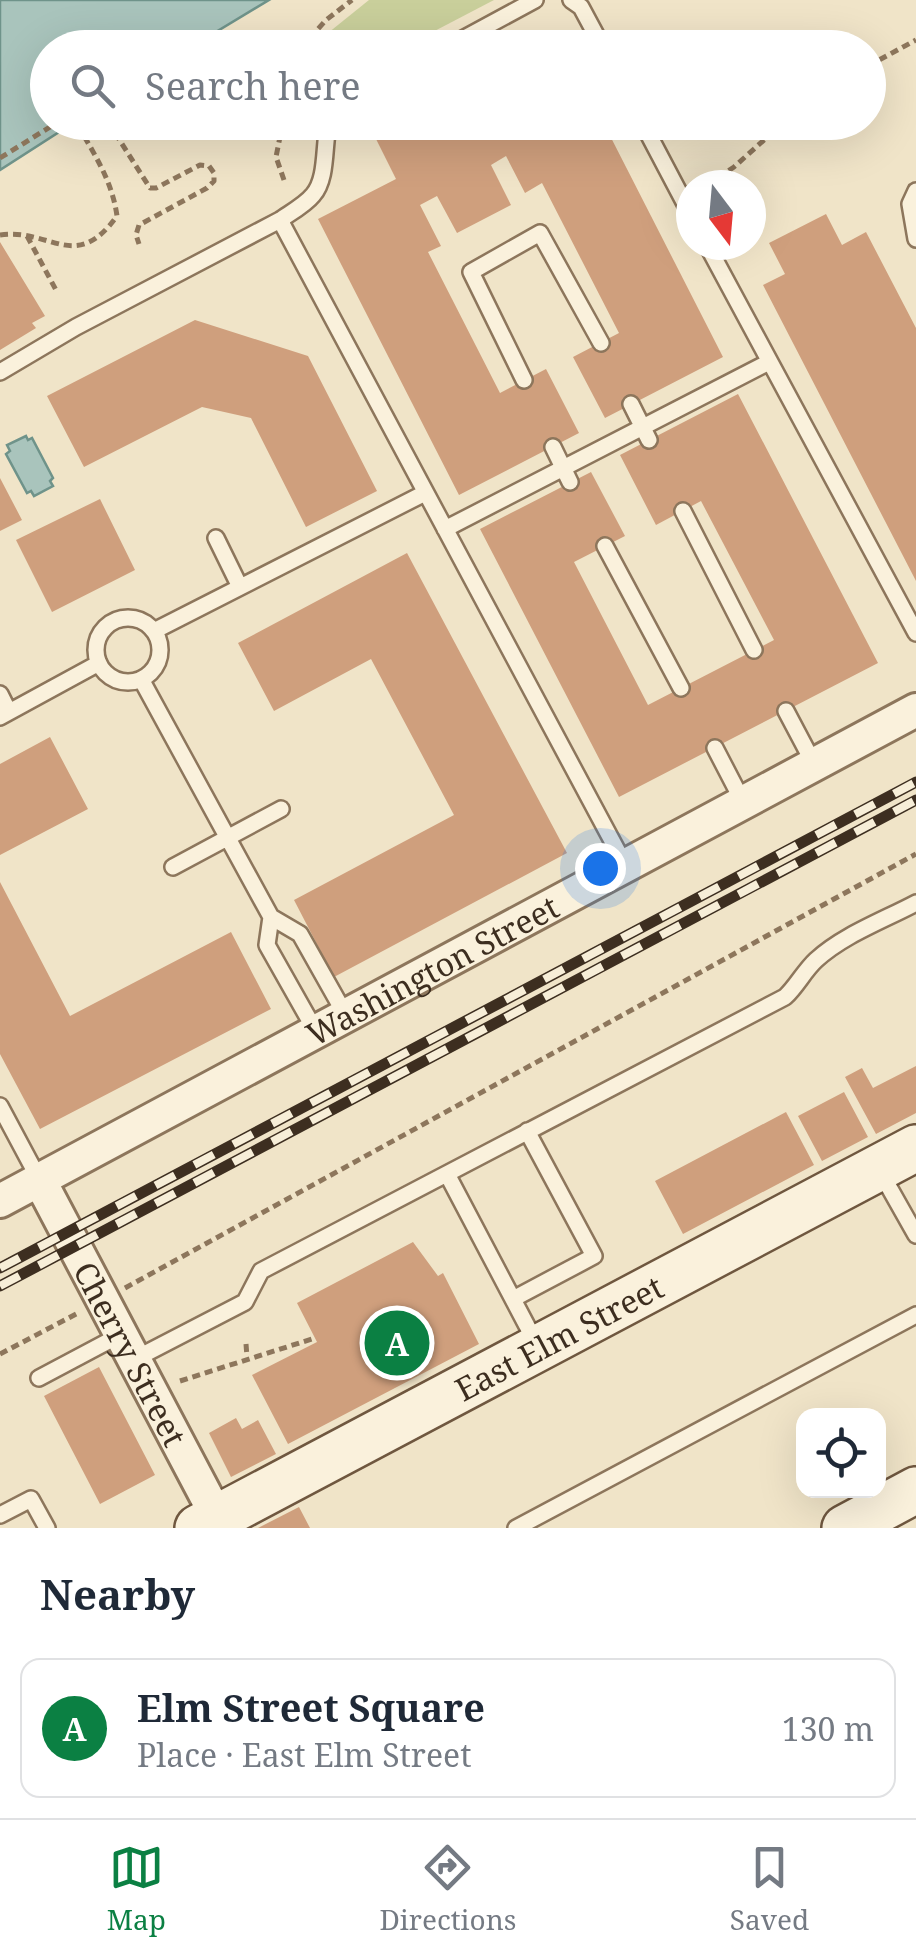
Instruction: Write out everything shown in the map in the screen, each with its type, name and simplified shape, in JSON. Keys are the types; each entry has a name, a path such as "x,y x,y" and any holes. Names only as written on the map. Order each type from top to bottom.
{"main road":[{"name":"East Elm Street","path":"213,1525 897,1158"},
{"path":"845,1528 916,1490"}],"street":[{"name":"Washington Street","path":"0,1201 916,710"},
{"name":"Cherry Street","path":"40,1180 213,1525"}],"lane":[{"path":"479,30 535,0"},
{"path":"570,0 581,7 593,30"},
{"path":"0,372 76,327 280,220 315,194 322,177 324,140"},
{"path":"651,140 676,187"},
{"path":"916,191 910,204 916,239"},
{"path":"280,220 624,865"},
{"path":"524,380 471,272 540,234 601,343"},
{"path":"715,260 916,633"},
{"path":"445,529 566,475 768,362"},
{"path":"632,404 645,434"},
{"path":"554,446 566,475"},
{"path":"154,632 425,492"},
{"path":"683,511 754,650"},
{"path":"216,538 240,587"},
{"path":"605,546 681,688"},
{"path":"128,618 147,624 154,632 159,658 149,674 122,681 104,671 97,643 108,625 128,618"},
{"path":"0,694 5,715 99,663"},
{"path":"141,679 271,917 300,934 345,1014"},
{"path":"786,711 814,764"},
{"path":"716,748 743,802"},
{"path":"173,866 282,809"},
{"path":"39,1378 245,1302 261,1271 785,997 800,984 814,962 837,945 916,903"},
{"path":"271,917 267,945 315,1030"},
{"path":"0,1106 40,1180"},
{"path":"513,1300 594,1256 528,1131"},
{"path":"897,1158 916,1235"},
{"path":"447,1174 539,1348"},
{"path":"516,1528 916,1314"},
{"path":"0,1515 31,1499 47,1528"}],"path":[{"path":"317,30 352,0"},
{"path":"886,56 916,40"},
{"path":"0,158 30,139"},
{"path":"0,235 26,235 61,246 87,245 104,234 117,216 113,192 86,140"},
{"path":"119,140 150,188 200,165 209,166 214,172 214,181 207,188 139,225 136,235 140,244"},
{"path":"279,140 276,157 284,180"},
{"path":"728,170 764,140"},
{"path":"26,235 56,290"},
{"path":"0,1354 916,854"},
{"path":"176,1383 315,1338"},
{"path":"246,1344 247,1358"}],"green space":[{"path":"369,0 494,0 437,30 332,30"}],"water":[{"path":"0,0 269,0 219,30 30,30 30,140 47,140 0,170"},
{"path":"26,436 28,440 32,438 53,478 53,486 34,496 31,491 27,493 6,454 10,451 7,445"}],"building":[{"path":"376,140 612,140 723,357 605,418 573,357 619,333 542,183 525,193 506,156 491,165 511,205 457,233 437,196 420,205 441,246 428,252 500,393 546,369 579,433 459,495 318,219 396,179"},
{"path":"826,214 842,245 866,232 916,328 916,581 763,285 785,274 769,243"},
{"path":"0,242 45,316 32,323 36,328 0,350"},
{"path":"195,320 308,356 377,491 306,527 251,418 202,407 84,467 47,396"},
{"path":"738,394 878,663 619,797 480,529 591,472 625,536 574,562 648,705 774,640 701,501 656,525 620,455"},
{"path":"0,478 22,520 0,531"},
{"path":"100,499 135,570 52,612 16,540"},
{"path":"407,553 567,853 334,977 294,900 454,815 371,659 274,711 238,643"},
{"path":"50,737 88,809 0,855 0,764"},
{"path":"0,882 70,1016 231,932 271,1009 40,1129 0,1054"},
{"path":"916,1066 916,1113 876,1134 845,1077 862,1068 873,1088"},
{"path":"844,1092 868,1137 822,1161 798,1116"},
{"path":"786,1112 814,1165 683,1234 655,1181"},
{"path":"413,1242 438,1276 443,1273 479,1344 288,1444 252,1375 317,1342 297,1303"},
{"path":"99,1367 155,1475 100,1504 44,1396"},
{"path":"236,1418 242,1429 258,1420 276,1454 231,1477 209,1433"},
{"path":"299,1507 310,1528 258,1528"}],"railway":[{"path":"0,1268 916,782"},
{"path":"0,1286 916,800"}],"place":[{"name":"Elm Street Square","path":"397,1343"}]}
